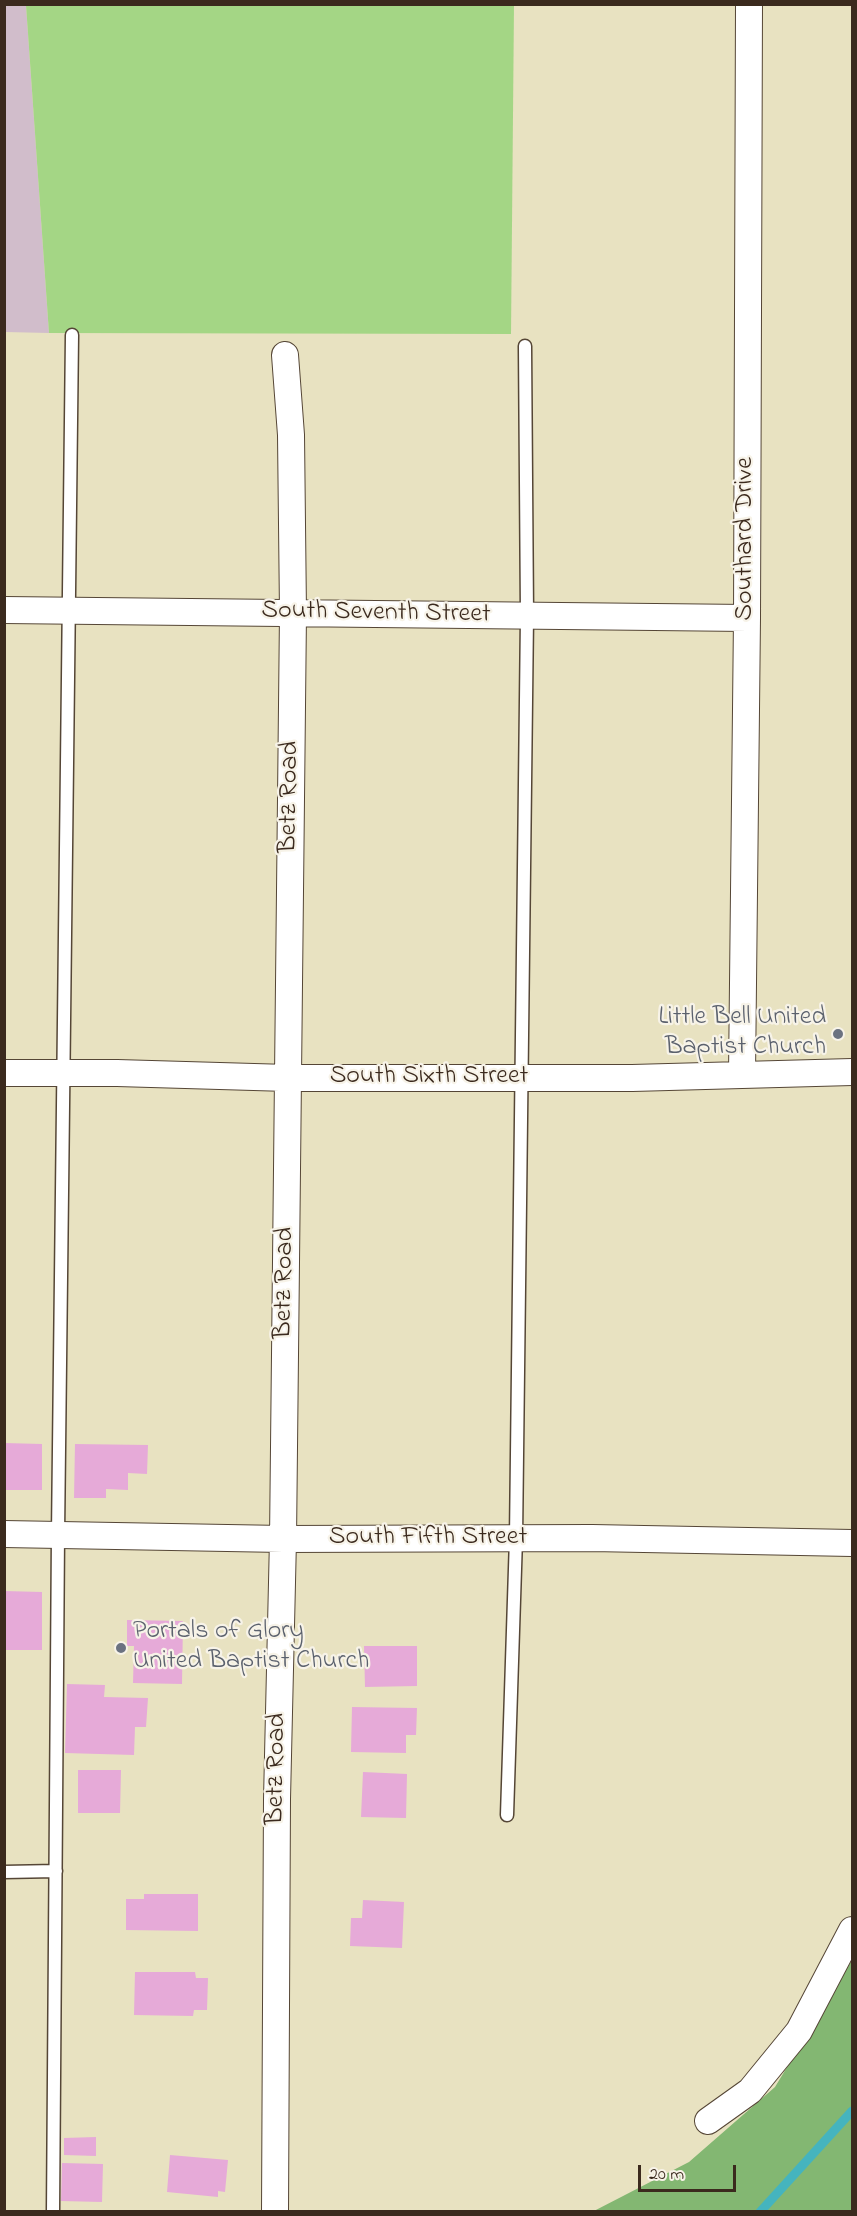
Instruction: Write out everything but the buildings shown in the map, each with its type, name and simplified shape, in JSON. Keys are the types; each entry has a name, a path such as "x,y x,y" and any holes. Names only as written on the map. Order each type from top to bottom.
{"street":[{"name":"Southard Drive","path":"742,1074 747,618 749,4"},
{"name":"Betz Road","path":"275,2211 277,1810 283,1539 293,613 291,435 285,355"},
{"name":"South Seventh Street","path":"4,610 747,618"},
{"name":"South Sixth Street","path":"4,1073 288,1078 632,1078 852,1072"},
{"name":"South Fifth Street","path":"4,1534 283,1539 516,1538 852,1543"},
{"path":"708,2121 750,2091 799,2031 840,1958 852,1930"}],"lane":[{"path":"53,2211 58,1534 72,335"},
{"path":"507,1815 516,1538 527,616 525,346"},
{"path":"4,1872 56,1871"}],"shaded area":[{"path":"5,5 26,5 49,333 5,332"}],"green space":[{"path":"26,5 514,5 511,334 49,333"},
{"path":"852,1960 852,2211 592,2212 689,2162 775,2087"}],"waterway":[{"path":"760,2212 852,2111"}],"place":[{"name":"Little Bell United Baptist Church","path":"838,1034"},
{"name":"Portals of Glory United Baptist Church","path":"121,1648"}]}
